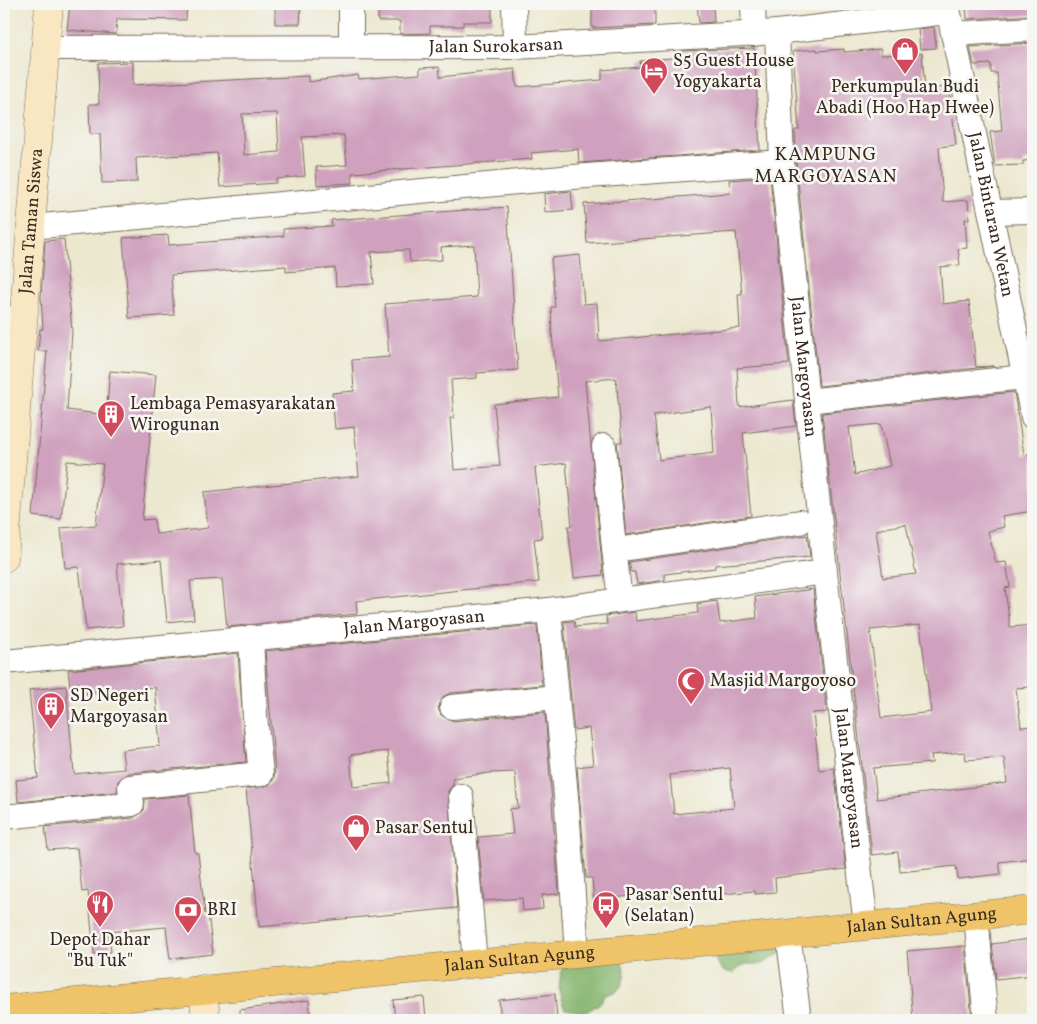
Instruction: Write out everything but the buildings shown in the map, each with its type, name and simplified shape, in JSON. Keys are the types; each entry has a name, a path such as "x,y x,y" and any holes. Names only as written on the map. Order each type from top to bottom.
{"main road":[{"name":"Jalan Taman Siswa","path":"4,558 14,319 31,227 49,4"},
{"name":"Jalan Sultan Agung","path":"4,1009 1033,910"},
{"path":"203,989 206,1020"}],"street":[{"path":"351,4 351,48"},
{"path":"514,4 515,47"},
{"name":"Jalan Margoyasan","path":"753,4 766,33 782,162 825,572 866,926"},
{"name":"Jalan Surokarsan","path":"44,48 515,47 766,33 949,17 1033,29"},
{"name":"Jalan Bintaran Wetan","path":"949,17 992,212 1033,417"},
{"path":"31,227 593,176 782,162"},
{"path":"992,212 1033,211"},
{"path":"807,402 1024,377"},
{"path":"604,446 620,600"},
{"path":"614,548 623,550 800,522"},
{"name":"Jalan Margoyasan","path":"4,662 549,610 825,572"},
{"path":"549,610 577,954"},
{"path":"4,817 132,804 130,787 261,774 255,716 251,637"},
{"path":"452,707 557,697"},
{"path":"461,796 475,963"},
{"path":"976,916 986,1020"},
{"path":"788,933 799,1020"}],"green space":[{"path":"765,930 781,953 762,964 745,964 733,973 723,971 715,960 719,948"},
{"path":"621,957 625,974 622,985 617,991 606,995 599,1004 586,1012 565,1009 559,990 562,969"}],"place":[{"name":"Perkumpulan Budi Abadi (Hoo Hap Hwee)","path":"905,75"},
{"name":"S5 Guest House Yogyakarta","path":"654,95"},
{"name":"Lembaga Pemasyarakatan Wirogunan","path":"111,438"},
{"name":"Masjid Margoyoso","path":"691,705"},
{"name":"SD Negeri Margoyasan","path":"51,730"},
{"name":"Pasar Sentul","path":"356,852"},
{"name":"Depot Dahar \"Bu Tuk\"","path":"100,928"},
{"name":"Pasar Sentul (Selatan)","path":"606,929"},
{"name":"BRI","path":"188,934"}],"district":[{"name":"KAMPUNG MARGOYASAN","path":"826,166"}]}
